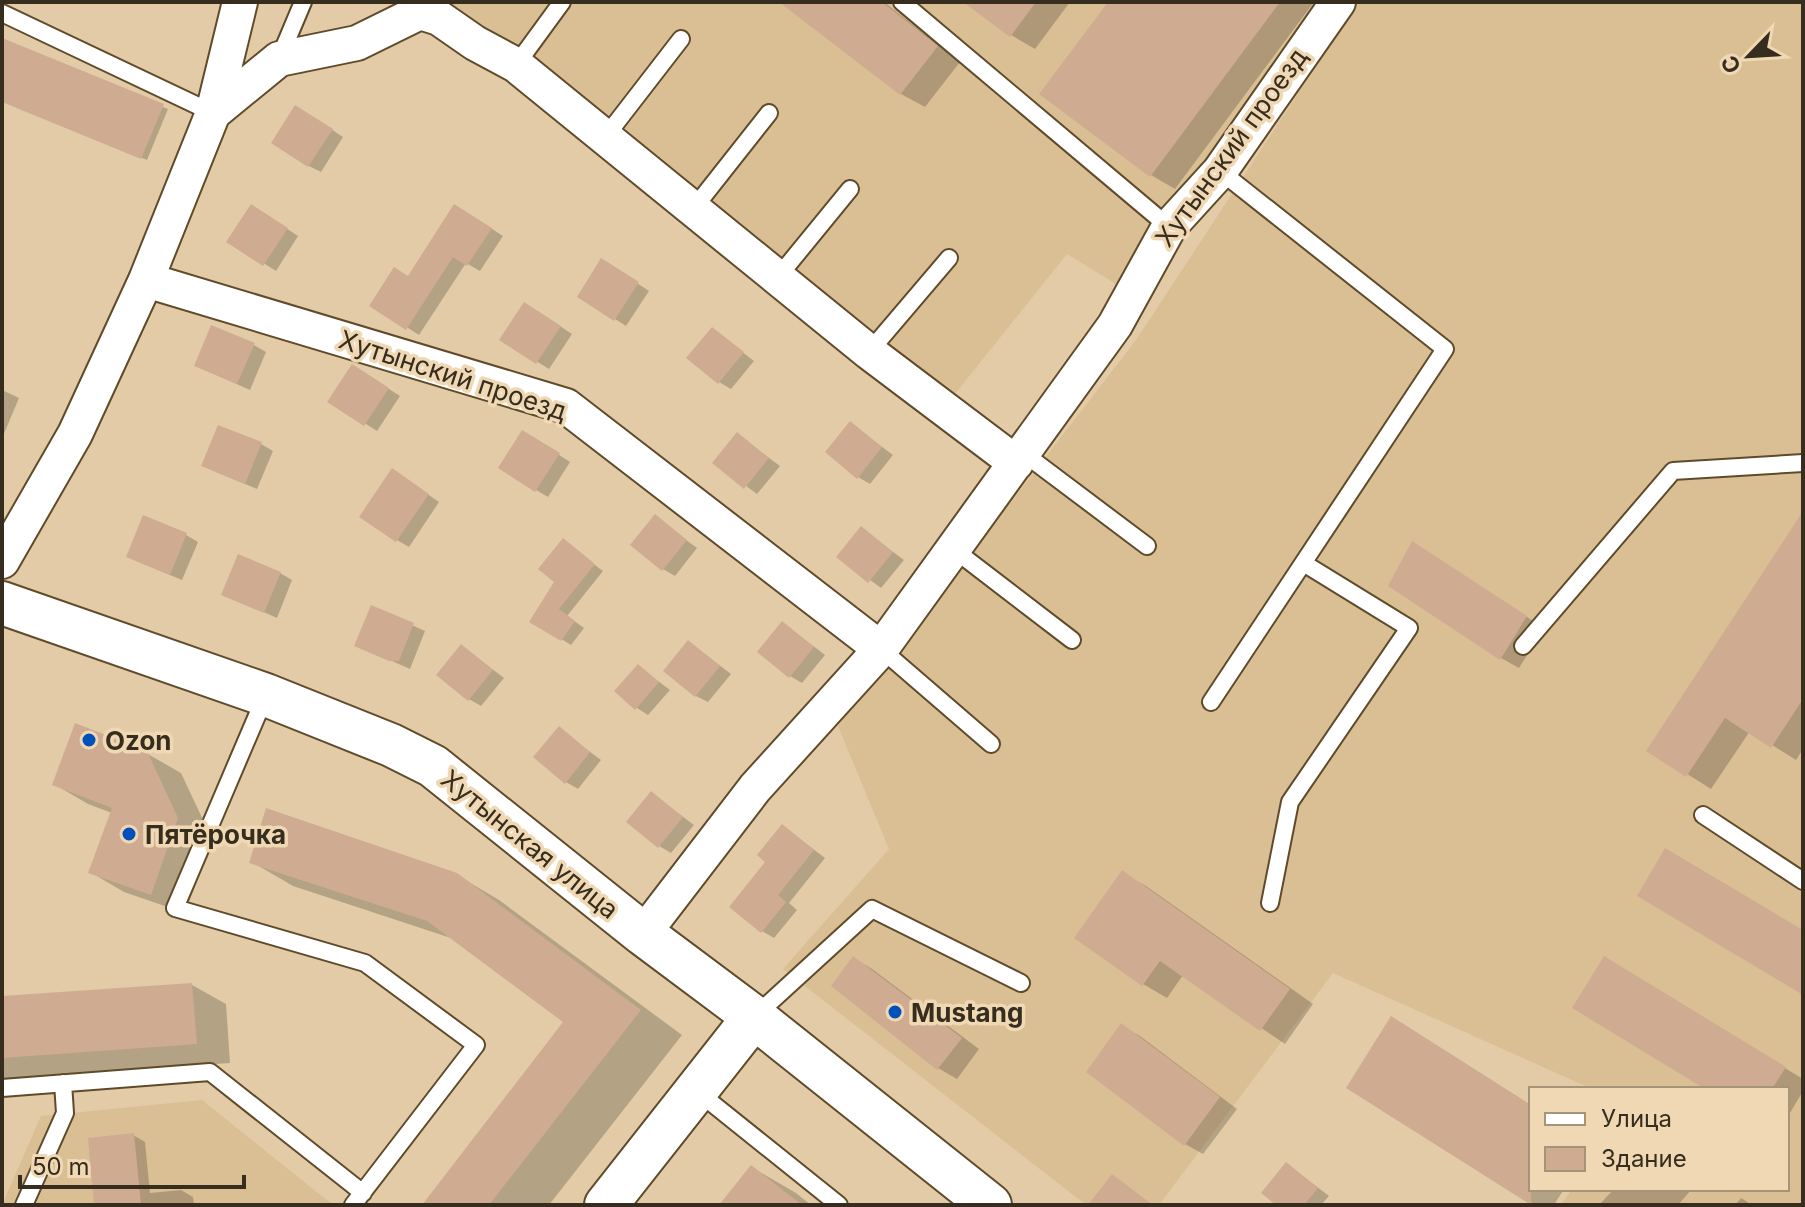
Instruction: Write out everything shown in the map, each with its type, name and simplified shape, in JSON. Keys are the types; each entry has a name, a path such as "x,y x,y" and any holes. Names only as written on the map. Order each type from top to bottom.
{"street":[{"path":"2,561 75,434 146,280 213,113 240,2"},
{"name":"Хутынский проезд","path":"643,934 755,788 881,649 1115,325 1169,227 1220,171 1338,2"},
{"path":"213,113 279,59 357,43 406,13 420,12 439,18 475,43 516,65 869,352 1019,458"},
{"name":"Хутынский проезд","path":"146,280 566,406 881,649"},
{"name":"Хутынская улица","path":"2,603 266,695 391,745 433,766 990,1205"},
{"path":"606,1205 754,1017"}],"lane":[{"path":"279,59 303,2"},
{"path":"516,65 562,2"},
{"path":"902,2 1169,227"},
{"path":"2,13 213,113"},
{"path":"606,136 681,39"},
{"path":"694,208 769,113"},
{"path":"1211,702 1445,349 1220,171"},
{"path":"778,277 850,189"},
{"path":"869,352 949,258"},
{"path":"1019,458 1147,546"},
{"path":"1523,646 1673,471 1803,463"},
{"path":"952,548 1072,640"},
{"path":"1270,903 1290,802 1409,628 1305,564"},
{"path":"881,649 991,744"},
{"path":"2,1088 210,1072 358,1199 476,1045 365,963 175,908 266,695"},
{"path":"1703,815 1803,881"},
{"path":"754,1017 872,909 1021,983"},
{"path":"24,1205 65,1113 63,1083"},
{"path":"696,1091 839,1205"}],"shaded area":[{"path":"439,2 1317,2 1121,287 1067,254 954,395"},
{"path":"1358,2 1803,2 1803,1205 1561,1205 1571,1191 1789,1191 1789,1087 1588,1087 1333,973 1159,1205 1086,1205 783,969 889,849 838,726 1136,340"},
{"path":"202,1100 333,1205 2,1205 41,1116"}],"building":[{"path":"779,2 882,2 938,46 900,95"},
{"path":"963,2 1036,2 1010,37"},
{"path":"1108,2 1280,2 1150,177 1039,94"},
{"path":"2,38 164,104 141,159 2,102"},
{"path":"295,105 333,129 308,167 271,143"},
{"path":"251,204 288,228 263,266 226,242"},
{"path":"454,204 492,228 467,266 453,257 406,330 369,306 394,267 408,276"},
{"path":"601,258 639,282 614,321 577,297"},
{"path":"524,302 561,326 536,364 499,340"},
{"path":"211,325 255,343 237,384 194,366"},
{"path":"712,327 744,352 718,384 686,358"},
{"path":"352,364 389,388 364,426 327,402"},
{"path":"850,421 882,447 857,479 825,452"},
{"path":"218,425 262,442 245,484 201,466"},
{"path":"522,430 560,453 535,492 498,468"},
{"path":"737,432 769,458 744,489 712,463"},
{"path":"392,468 429,494 396,542 359,517"},
{"path":"1803,511 1803,699 1771,748 1725,718 1686,777 1646,751"},
{"path":"655,514 687,540 662,571 630,545"},
{"path":"143,515 187,533 170,575 126,557"},
{"path":"861,526 893,552 868,583 836,557"},
{"path":"563,538 595,564 559,609 575,621 561,641 529,622 554,582 538,569"},
{"path":"1412,541 1527,616 1500,660 1388,586"},
{"path":"238,554 281,572 264,613 221,595"},
{"path":"371,605 414,623 399,661 389,661 354,646"},
{"path":"782,621 814,647 789,678 757,652"},
{"path":"688,640 720,666 695,697 663,671"},
{"path":"461,644 493,670 468,701 436,675"},
{"path":"638,664 659,682 635,710 614,691"},
{"path":"75,723 147,751 178,818 151,895 88,873 112,808 52,785"},
{"path":"559,726 590,752 565,784 533,757"},
{"path":"651,791 683,817 658,848 626,822"},
{"path":"266,808 457,873 641,1010 489,1205 422,1205 563,1022 427,921 249,863"},
{"path":"782,824 814,850 778,895 786,902 761,933 729,907 765,862 757,855"},
{"path":"1665,848 1803,930 1803,995 1637,896"},
{"path":"1122,870 1290,989 1260,1031 1160,961 1142,986 1074,938"},
{"name":"Mustang","path":"853,956 962,1038 937,1070 831,986"},
{"path":"1604,956 1786,1067 1773,1087 1702,1087 1572,1008"},
{"path":"192,983 197,1044 2,1058 2,996"},
{"path":"1391,1016 1529,1104 1531,1205 1346,1088"},
{"path":"1121,1023 1220,1097 1184,1146 1086,1072"},
{"path":"134,1133 141,1205 94,1205 88,1138"},
{"path":"1286,1162 1318,1188 1304,1205 1276,1205 1261,1193"},
{"path":"751,1165 802,1205 719,1205"},
{"path":"1112,1174 1153,1205 1088,1205"}],"place":[{"name":"Ozon","path":"89,740"},
{"name":"Пятёрочка","path":"129,834"},
{"name":"Mustang","path":"895,1012"}]}
